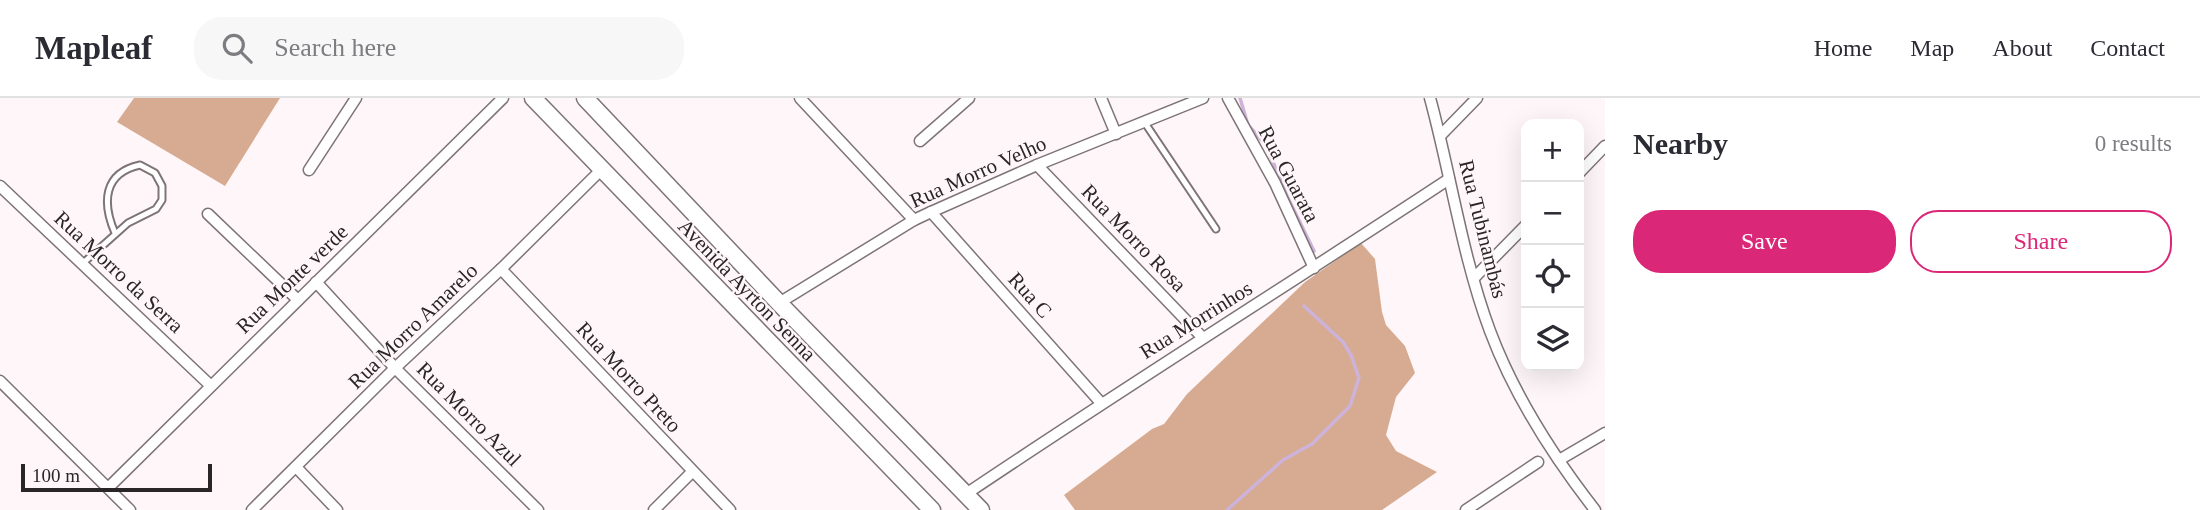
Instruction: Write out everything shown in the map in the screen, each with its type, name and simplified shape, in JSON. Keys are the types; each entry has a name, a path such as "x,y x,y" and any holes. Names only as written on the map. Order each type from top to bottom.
{"main road":[{"name":"Avenida Ayrton Senna","path":"533,98 932,510"},
{"name":"Avenida Ayrton Senna","path":"585,98 779,303 981,510"}],"street":[{"path":"309,170 356,98"},
{"name":"Rua Monte verde","path":"109,487 503,98"},
{"path":"800,98 914,220"},
{"path":"920,141 969,98"},
{"path":"1101,98 1116,134"},
{"name":"Rua Morro Velho","path":"779,303 914,220 1037,165 1203,98"},
{"name":"Rua Guarata","path":"1228,98 1275,183 1314,268"},
{"name":"Rua Tubinambás","path":"1430,98 1474,278 1490,331 1502,360 1559,460 1595,510"},
{"path":"1440,136 1477,98"},
{"path":"1584,168 1605,146"},
{"name":"Rua Morro Rosa","path":"1037,165 1203,338"},
{"name":"Rua Morro Amarelo","path":"252,510 601,170"},
{"name":"Rua Morrinhos","path":"965,494 1101,403 1449,180"},
{"name":"Rua Morro da Serra","path":"0,186 211,386"},
{"name":"Rua C","path":"931,212 1101,403"},
{"path":"208,214 298,300"},
{"path":"1474,278 1521,230"},
{"name":"Rua Morro Preto","path":"500,269 730,510"},
{"name":"Rua Morro Azul","path":"316,282 395,368 538,510"},
{"path":"0,381 130,510"},
{"path":"1559,460 1605,433"},
{"path":"1466,510 1538,462"},
{"path":"296,467 337,510"},
{"path":"654,510 692,472"}],"lane":[{"path":"1145,123 1216,229"},
{"path":"82,264 115,233 156,209 162,200 162,186 155,173 141,165 126,168 111,183 106,203 108,217 115,233"}],"shaded area":[{"path":"134,98 280,98 225,186 117,122"},
{"path":"1361,243 1375,259 1386,325 1405,346 1415,373 1396,397 1386,435 1396,451 1437,472 1382,510 1075,510 1064,495 1152,429 1164,424 1187,394 1305,282"}],"waterway":[{"path":"1240,98 1248,125 1266,145 1314,251"},
{"path":"1227,510 1283,460 1312,444 1350,406 1359,378 1351,355 1343,342 1304,306"}]}
